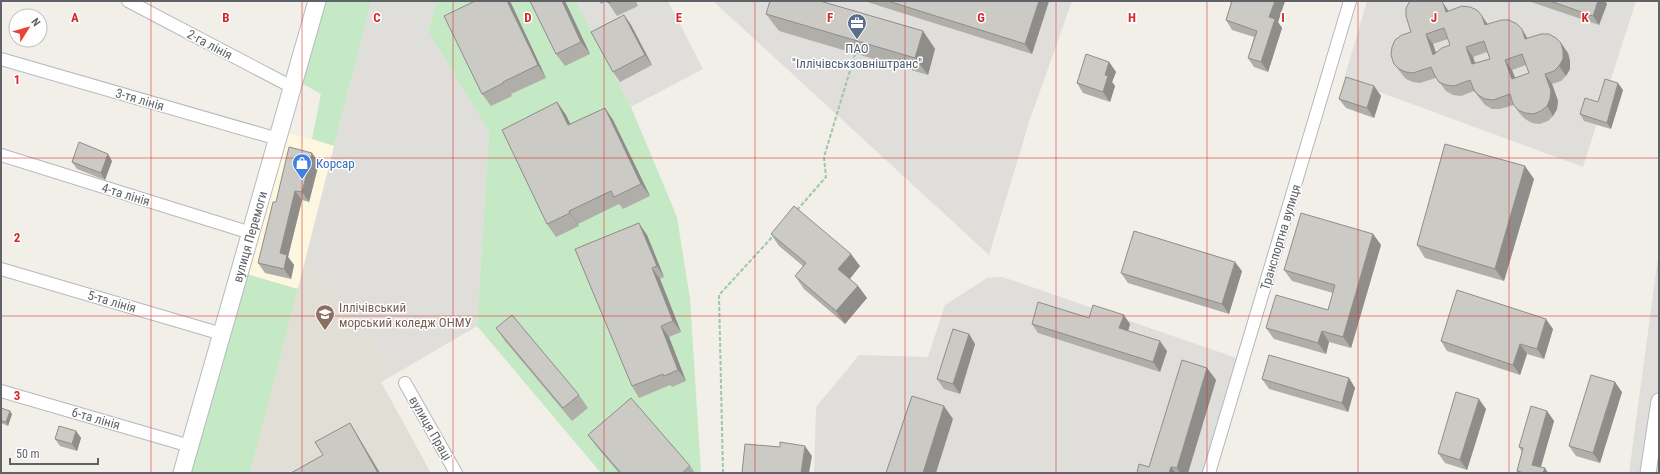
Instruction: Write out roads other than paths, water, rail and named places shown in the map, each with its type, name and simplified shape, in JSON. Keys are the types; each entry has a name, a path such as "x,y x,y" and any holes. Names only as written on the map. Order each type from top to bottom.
{"main road":[{"name":"вулиця Перемоги","path":"182,473 317,1"}],"street":[{"name":"2-га лінія","path":"128,1 292,87"},
{"name":"Транспортна вулиця","path":"1209,473 1350,1"},
{"name":"3-тя лінія","path":"1,59 278,140"},
{"name":"4-та лінія","path":"1,155 251,233"},
{"name":"5-та лінія","path":"1,269 222,334"},
{"name":"вулиця Праці","path":"405,383 456,473"},
{"name":"6-та лінія","path":"1,391 190,446"},
{"path":"1648,473 1659,401"}],"place":[{"name":"ПАО \"Іллічівськзовніштранс\"","path":"857,40"},
{"name":"Корсар","path":"302,180"},
{"name":"Іллічівський морський коледж ОНМУ","path":"325,331"}]}
